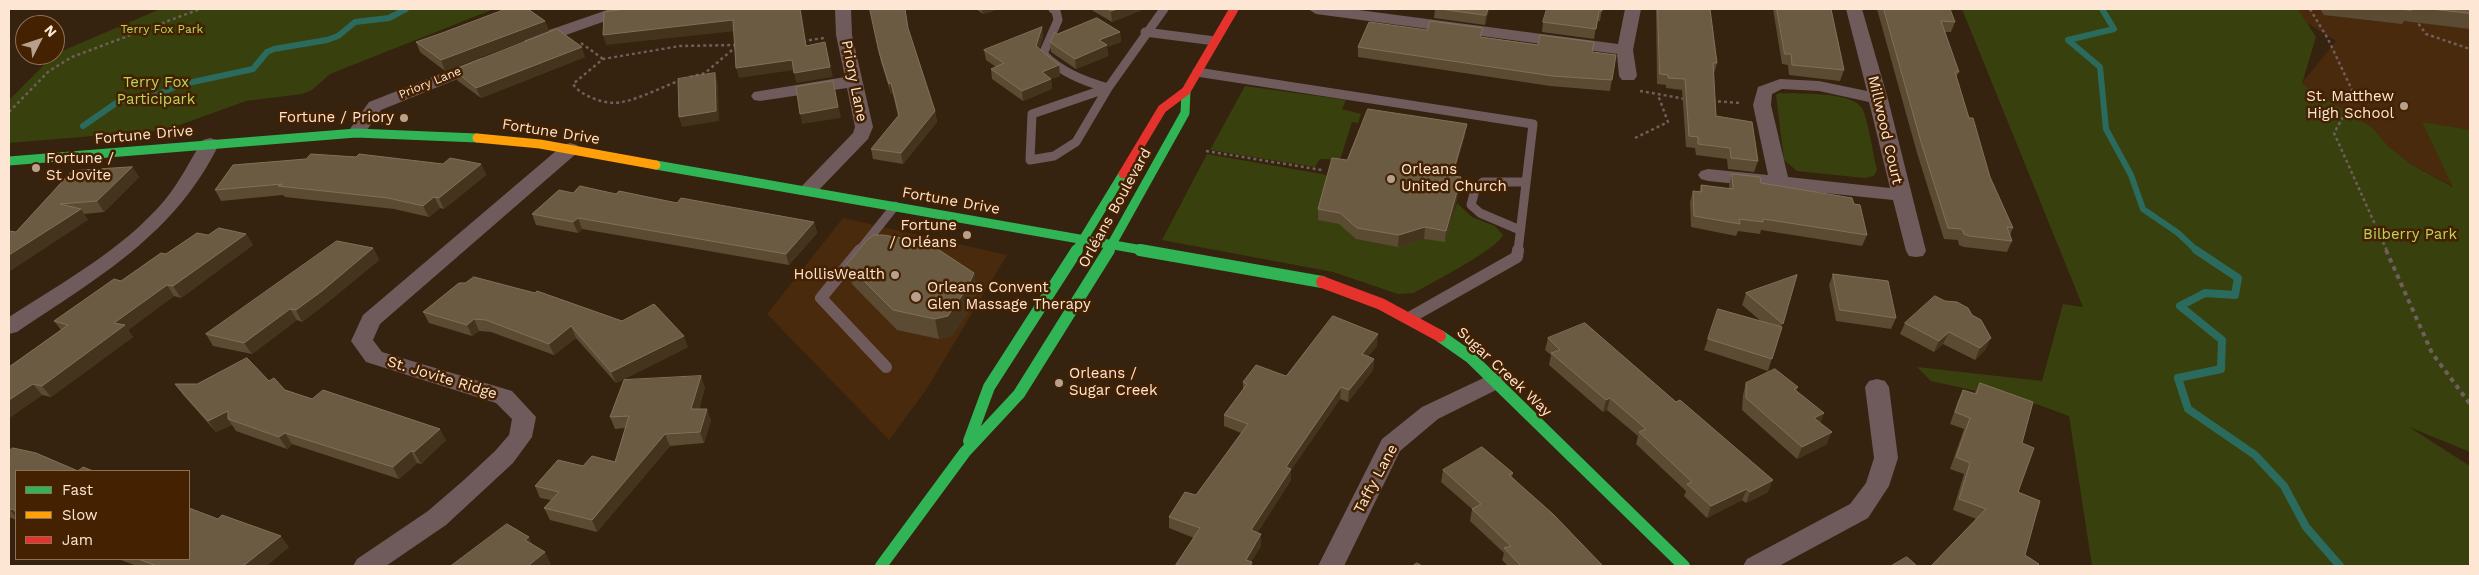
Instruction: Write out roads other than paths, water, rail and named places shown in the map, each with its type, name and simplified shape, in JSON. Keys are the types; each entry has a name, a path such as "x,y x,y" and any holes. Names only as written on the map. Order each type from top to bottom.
{"street":[{"path":"519,47 596,18 612,14 660,9"},
{"name":"Priory Lane","path":"807,191 861,135 864,127 844,35 843,9"},
{"name":"Orléans Boulevard","path":"965,452 988,387 1083,241 1162,109 1186,91 1234,9"},
{"path":"1316,9 1400,15 1624,50"},
{"path":"1628,76 1624,50 1632,9"},
{"name":"Millwood Court","path":"1854,9 1879,99 1900,195 1916,251"},
{"name":"Priory Lane","path":"356,133 375,106 492,58"},
{"path":"760,96 855,81"},
{"path":"1779,182 1762,105 1764,91 1780,84 1819,86 1879,99"},
{"name":"Orléans Boulevard","path":"881,566 965,452 1019,394 1113,246 1185,113 1186,91"},
{"name":"Fortune Drive","path":"9,161 356,133 502,139 570,149 895,206 1083,241"},
{"path":"9,327 109,259 156,222 201,163 210,144"},
{"name":"St. Jovite Ridge","path":"366,566 437,518 474,486 504,457 520,437 524,417 504,398 374,357 362,340 372,320 570,149"},
{"path":"1708,174 1900,195"},
{"name":"Sugar Creek Way","path":"1083,241 1322,282 1375,300 1411,317 1442,335 1470,357 1684,566"},
{"name":"Taffy Lane","path":"1331,566 1391,445 1409,428 1430,413 1494,380"},
{"path":"1756,566 1859,511 1877,486 1886,458 1878,387"}],"lane":[{"path":"1053,9 1056,11 1058,20 1043,54 1049,61 1068,74 1082,81 1108,88"},
{"path":"1108,88 1032,114 1030,160 1054,156 1076,142 1108,88 1145,32 1164,9"},
{"path":"1145,32 1215,41"},
{"path":"1197,72 1533,124 1517,257 1411,317"},
{"path":"1520,230 1480,213 1471,205 1475,190 1483,182 1526,182"},
{"path":"886,367 821,298 895,206"}],"waterway":[{"path":"83,126 119,101 149,98 179,85 253,69 267,52 274,49 327,40 338,36 355,22 389,18 406,9"},
{"path":"2102,9 2114,29 2068,40 2100,67 2106,129 2131,175 2143,209 2178,233 2197,251"},
{"path":"2196,250 2238,278 2235,295 2205,293 2180,306 2222,340 2221,369 2178,378 2188,409 2255,455 2284,486 2306,527 2340,566"}],"place":[{"name":"St. Matthew High School","path":"2404,106"},
{"name":"Fortune / Priory","path":"404,118"},
{"name":"Fortune / St Jovite","path":"36,168"},
{"name":"Orleans United Church","path":"1391,179"},
{"name":"Fortune / Orléans","path":"967,235"},
{"name":"HollisWealth","path":"895,275"},
{"name":"Orleans Convent Glen Massage Therapy","path":"916,297"},
{"name":"Orleans / Sugar Creek","path":"1059,383"}],"park label":[{"name":"Terry Fox Park","path":"162,29"},
{"name":"Terry Fox Participark","path":"156,92"},
{"name":"Bilberry Park","path":"2410,235"}]}
